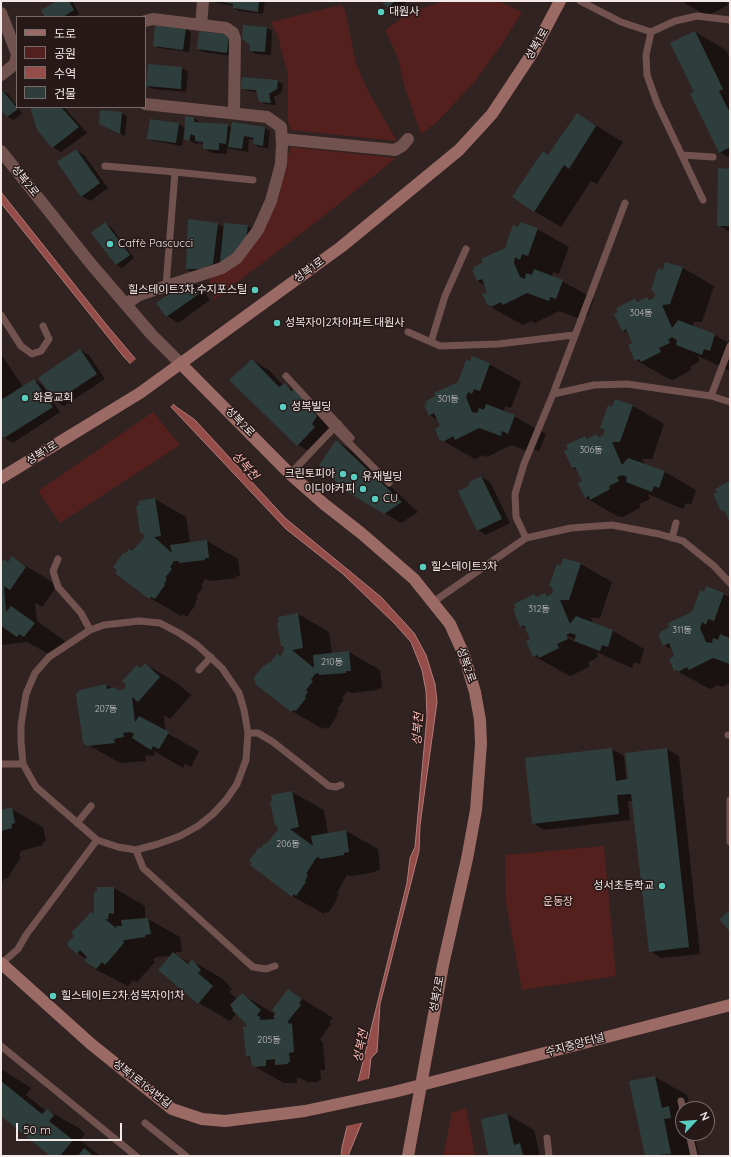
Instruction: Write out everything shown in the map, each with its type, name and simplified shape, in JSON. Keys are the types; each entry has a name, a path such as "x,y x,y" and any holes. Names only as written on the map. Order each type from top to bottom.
{"street":[{"path":"201,25 203,1"},
{"name":"성복1로","path":"1,478 137,396 341,247 459,150 492,114 533,52 560,1"},
{"path":"1,13 5,27 16,52"},
{"path":"146,21 153,19 226,28 233,33 235,40 234,113"},
{"path":"1,75 15,64 16,59"},
{"path":"126,304 139,295 222,268 237,258 258,230 271,201 280,164 282,139 281,127 267,117 146,104"},
{"path":"282,139 395,150 402,146 408,139"},
{"name":"성복2로","path":"1,152 126,304 181,364 290,474 324,504 393,559 414,579 450,624 464,655 475,692 480,720 481,744 476,810 467,859 443,965 408,1156"},
{"name":"성복1로164번길","path":"1,964 92,1044 172,1109 202,1119 225,1121 317,1108 420,1085"},
{"name":"수지중앙터널","path":"420,1085 730,1005"}],"lane":[{"path":"580,1 622,22 651,32 675,21 697,16 730,20"},
{"path":"651,32 646,55 647,75 657,103 703,200"},
{"path":"682,156 713,157"},
{"path":"105,166 253,180"},
{"path":"166,286 176,172"},
{"path":"526,538 516,517 515,494 524,464 553,394 625,203"},
{"path":"431,342 445,296 466,250"},
{"path":"1,315 21,346 32,354 41,351 49,339 43,326"},
{"path":"408,332 440,346 498,344 574,335"},
{"path":"711,396 730,346"},
{"path":"286,376 336,426 389,483"},
{"path":"553,394 594,385 627,384 711,396 730,402"},
{"path":"326,410 336,426 351,438"},
{"path":"290,474 336,426"},
{"path":"672,538 676,523"},
{"path":"433,602 526,538 571,528 612,525 672,538 690,544 730,583"},
{"path":"58,559 54,570 58,587 81,614 90,630"},
{"path":"119,622 160,623 191,641 210,657 230,678 238,693 244,710 248,732 246,760 237,784 226,800 213,814 198,826 180,836 154,846 136,850 118,847 96,840 36,787 23,764 21,725 26,694 35,673 49,657 90,630 119,622"},
{"path":"199,670 210,657"},
{"path":"248,732 258,733 273,742 329,786 336,788 341,785"},
{"path":"1,764 23,764"},
{"path":"730,800 730,842"},
{"path":"77,823 91,806"},
{"path":"1,964 18,949 26,935 96,840"},
{"path":"136,850 143,868 250,964 254,967 266,969 275,966"},
{"path":"1,1046 136,1156"},
{"path":"145,1123 186,1156"},
{"path":"547,1138 549,1156"},
{"path":"691,1141 694,1156"}],"green space":[{"path":"445,1 498,1 522,12 504,41 476,80 437,122 421,134 404,85 398,58 385,30 415,10"},
{"path":"341,5 345,10 356,64 368,91 397,141 291,130 288,121 288,74 277,34 271,22"},
{"path":"291,147 396,158 320,219 214,300 209,279 224,272 262,234 280,194 282,174"},
{"path":"153,412 180,445 60,523 38,491"},
{"name":"운동장","path":"604,846 616,976 522,990 506,903 505,855"},
{"path":"466,1108 475,1156 443,1156 452,1112"}],"water":[{"path":"1,192 105,323 175,406 195,420 285,518 381,597 414,633 426,655 435,684 437,702 420,825 419,851 380,1004 377,1052 371,1058 364,1117 348,1156 341,1156 342,1147 407,883 410,858 415,847 427,716 426,691 422,670 411,642 394,623 343,574 286,529 124,357 1,203"}],"pier":[{"path":"137,358 175,402 169,408 129,365"},
{"path":"371,1078 364,1122 346,1126 357,1082"}],"building":[{"path":"57,1 69,1 74,10 65,16 44,16 41,10"},
{"path":"219,1 259,1 258,12 233,8 233,4"},
{"path":"381,1 395,1 388,8"},
{"path":"155,24 186,28 183,50 153,46"},
{"path":"243,25 267,27 265,52 250,51 250,45 242,39"},
{"path":"199,31 229,35 227,53 197,49"},
{"path":"695,31 723,89 719,91 730,113 730,147 719,153 690,94 694,92 670,43"},
{"path":"148,64 182,67 181,89 146,86"},
{"path":"242,77 278,80 277,89 269,94 271,103 259,102 256,90 241,89"},
{"path":"2,90 18,109 7,117 1,110"},
{"path":"30,108 62,108 79,127 52,148 37,130"},
{"path":"100,110 122,112 120,134 99,124"},
{"path":"577,113 596,126 569,169 564,165 534,212 512,197 543,151 548,155"},
{"path":"185,116 194,117 194,122 228,124 226,144 219,143 219,150 203,149 203,142 195,141 195,136 191,134 189,141 184,139"},
{"path":"150,119 179,123 176,143 147,139"},
{"path":"232,122 265,127 263,146 253,144 254,138 244,136 242,149 228,147"},
{"path":"76,149 100,183 81,197 57,162"},
{"path":"718,168 730,169 730,226 717,226"},
{"path":"188,219 218,223 213,264 200,269 186,269"},
{"name":"Caffè Pascucci","path":"105,222 130,255 116,265 91,233"},
{"path":"520,222 538,228 528,256 522,254 520,260 515,257 514,263 520,277 525,279 526,273 532,275 534,269 563,280 556,299 550,297 549,301 527,293 503,305 501,302 491,307 490,305 488,306 482,294 487,292 482,279 477,281 472,270 474,267 483,262 481,259 505,248 513,225 518,227"},
{"path":"224,223 248,225 246,239 235,257 220,262"},
{"path":"665,262 683,267 670,304 662,305 672,328 678,320 715,334 710,351 704,349 702,355 676,345 677,340 672,337 668,340 670,343 659,348 661,352 641,362 639,359 635,361 628,345 632,343 626,329 622,331 614,314 618,312 616,308 636,298 637,302 647,297 649,300 654,298 655,293 651,290 658,268 663,270"},
{"path":"189,279 199,294 166,317 156,303"},
{"path":"80,349 97,374 55,402 38,378"},
{"path":"472,356 490,363 480,391 474,389 472,394 468,392 466,397 472,412 477,413 479,408 484,410 486,404 515,415 508,434 502,431 501,436 479,428 455,440 453,436 443,442 442,440 440,441 435,429 440,426 434,413 429,416 424,405 427,404 426,401 435,396 434,393 458,382 466,360 470,361"},
{"name":"성복빌딩","path":"252,359 279,387 285,383 291,391 295,389 317,416 312,424 315,427 297,446 229,380"},
{"path":"34,379 53,407 4,438 1,434 1,400"},
{"path":"615,399 633,405 620,442 612,442 622,465 628,458 665,471 659,488 654,486 652,492 626,482 627,477 622,475 617,477 619,481 609,486 610,489 590,500 589,496 585,498 578,483 582,481 575,467 572,468 564,451 568,449 566,445 585,436 587,439 597,434 599,437 603,435 605,430 600,428 608,405 612,407"},
{"name":"유재빌딩","path":"336,440 402,502 384,514 344,490 319,465"},
{"path":"481,476 502,519 477,531 458,491 469,486 468,483"},
{"path":"730,481 730,522 724,510 721,511 713,494 717,493 715,489"},
{"path":"155,498 161,536 154,537 172,553 170,545 207,540 209,558 205,558 205,560 179,563 179,561 174,561 170,567 172,569 165,578 167,579 164,584 165,585 155,599 151,597 149,599 115,573 117,570 113,567 123,553 125,554 129,549 132,551 144,538 143,533 140,533 136,506 139,505 138,501"},
{"path":"12,556 26,567 10,590 4,586 6,612 11,606 35,623 24,637 19,634 17,637 1,626 1,563 4,559 8,562"},
{"path":"563,558 581,563 569,600 560,600 570,624 576,616 613,630 608,647 602,645 600,651 574,641 576,635 570,633 566,635 568,639 557,644 559,648 539,658 537,655 533,657 526,641 530,639 524,625 520,627 513,609 516,608 514,604 534,594 536,597 545,593 547,596 552,594 553,589 549,586 557,564 561,566"},
{"path":"706,586 724,593 714,621 708,619 706,625 702,622 700,628 706,642 712,643 713,638 718,640 720,634 730,638 730,664 713,658 689,670 687,667 678,672 677,670 674,671 669,659 674,656 669,643 663,646 658,635 661,634 660,632 669,627 668,623 692,612 700,590 704,592"},
{"path":"298,613 303,648 292,650 314,668 313,655 349,651 351,671 346,671 346,673 315,674 311,680 313,681 306,690 308,692 305,696 306,698 296,711 293,710 291,712 254,683 256,681 253,679 264,665 265,666 269,662 270,663 277,654 280,656 284,650 283,646 281,646 277,622 279,622 278,617"},
{"path":"145,663 160,677 138,702 132,697 135,722 139,716 169,732 159,749 153,746 151,750 132,738 134,734 130,732 123,733 124,737 114,739 115,743 87,746 83,743 76,694 80,690 106,684 107,689 116,687 117,690 125,689 126,685 122,681 137,665 140,668"},
{"name":"성서초등학교","path":"612,748 616,781 628,779 625,753 667,748 689,947 649,952 631,794 617,795 619,814 532,824 525,758"},
{"path":"292,791 299,827 290,829 313,846 311,836 346,830 349,852 344,853 344,855 320,859 319,857 316,858 306,874 308,875 305,881 306,882 296,896 294,894 292,897 250,865 252,863 249,861 259,847 261,848 264,843 266,844 278,830 277,826 275,826 270,802 272,801 271,795"},
{"path":"12,807 15,823 12,824 12,828 1,831 1,810"},
{"path":"97,887 114,887 114,914 109,913 108,919 105,919 117,929 116,926 122,926 121,920 148,918 151,934 145,935 145,937 123,941 124,943 105,965 102,962 96,969 84,961 87,957 80,950 77,954 68,946 67,943 74,936 71,933 91,912 93,914 94,892 97,891"},
{"path":"730,910 730,932 719,919"},
{"path":"173,952 188,964 192,959 201,970 198,973 213,986 198,1004 158,970"},
{"path":"288,989 302,999 299,1003 301,1005 288,1021 289,1024 292,1023 294,1052 289,1053 290,1062 288,1062 288,1064 275,1065 275,1059 266,1060 266,1066 254,1067 250,1056 246,1056 243,1027 247,1027 246,1024 232,1010 233,1009 230,1005 242,993 261,1010 257,1015 261,1018 259,1020 275,1019 273,1017 276,1013 272,1010"},
{"path":"655,1076 662,1108 669,1106 671,1118 664,1119 671,1154 645,1156 629,1081"},
{"path":"1,1081 42,1114 47,1109 54,1115 49,1121 73,1140 60,1156 50,1156 1,1116"},
{"path":"507,1113 514,1145 520,1143 523,1155 488,1156 481,1119"},
{"path":"84,1148 94,1156 78,1156"}],"place":[{"name":"대원사","path":"381,12"},
{"name":"Caffè Pascucci","path":"110,244"},
{"name":"힐스테이트3차.수지포스틸","path":"255,290"},
{"name":"성복자이2차아파트.대원사","path":"277,323"},
{"name":"화음교회","path":"25,398"},
{"name":"성복빌딩","path":"283,407"},
{"name":"크린토피아","path":"343,474"},
{"name":"유재빌딩","path":"354,477"},
{"name":"이디야커피","path":"363,489"},
{"name":"CU","path":"375,499"},
{"name":"힐스테이트3차","path":"423,567"},
{"name":"성서초등학교","path":"662,886"},
{"name":"힐스테이트2차.성복자이1차","path":"53,996"}],"water label":[{"name":"성복천","path":"245,466"},
{"name":"성복천","path":"418,729"},
{"name":"성복천","path":"361,1046"}]}
